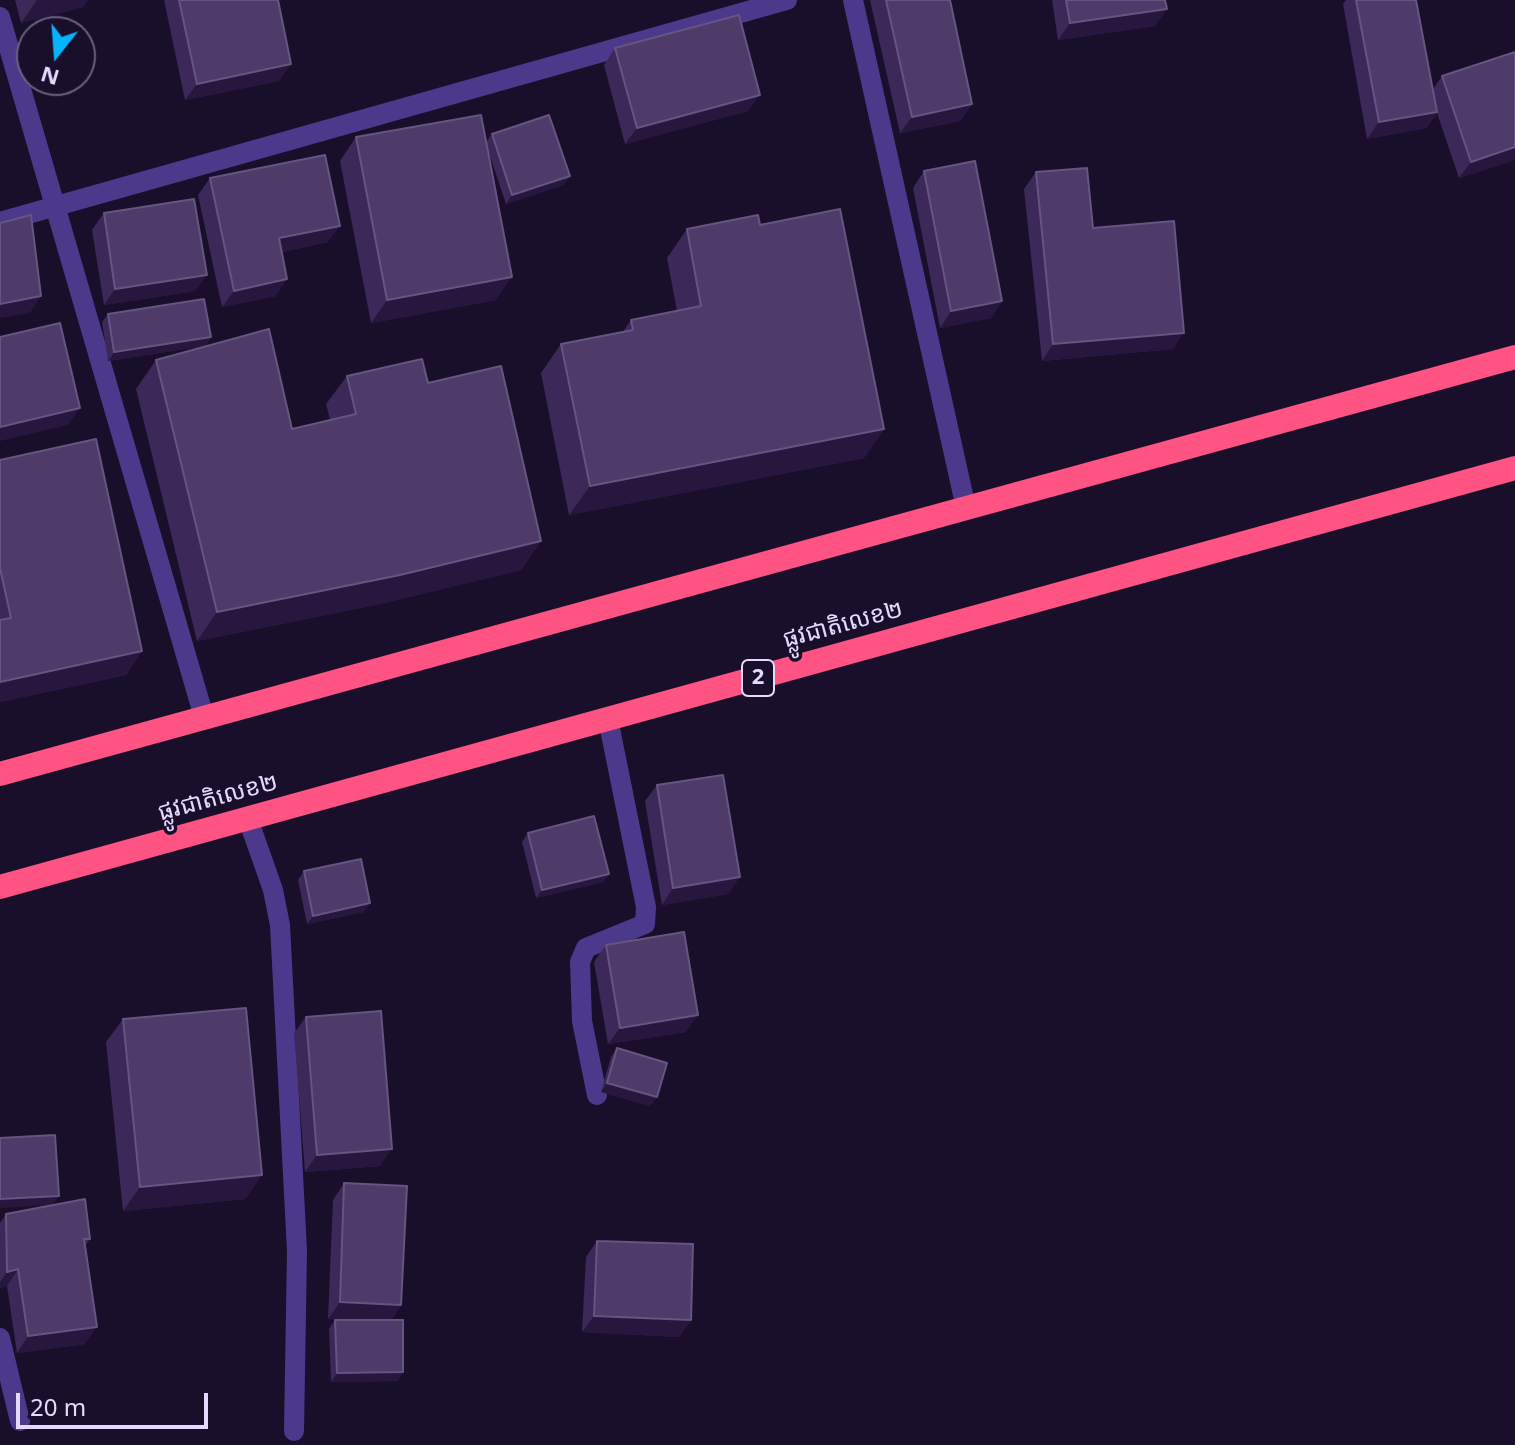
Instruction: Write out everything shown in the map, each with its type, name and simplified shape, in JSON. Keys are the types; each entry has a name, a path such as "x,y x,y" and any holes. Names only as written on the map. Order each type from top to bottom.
{"highway":[{"path":"0,774 1515,357"},
{"name":"ផ្លូវជាតិលេខ២","path":"0,887 1515,468"}],"street":[{"path":"0,222 787,0"},
{"path":"853,0 966,508"},
{"path":"0,17 52,206 204,717"},
{"path":"597,1095 582,1021 580,962 586,948 645,924 646,907 608,719"},
{"path":"248,819 273,890 280,925 297,1251 294,1431"},
{"path":"0,1338 20,1421"}],"building":[{"path":"179,0 278,0 291,64 197,84"},
{"path":"886,0 950,0 972,104 912,117"},
{"path":"1066,0 1165,0 1167,9 1070,23"},
{"path":"1356,0 1416,0 1437,112 1379,122"},
{"path":"739,15 760,95 637,128 615,48"},
{"path":"1515,52 1515,147 1471,162 1442,76"},
{"path":"481,115 512,277 387,300 356,137"},
{"path":"549,115 570,176 512,195 492,134"},
{"path":"325,155 340,226 279,238 287,279 234,291 210,178"},
{"path":"975,161 1002,301 951,311 924,171"},
{"path":"1087,168 1093,228 1174,221 1184,333 1053,344 1036,172"},
{"path":"194,199 207,275 115,289 104,213"},
{"path":"840,209 884,429 590,486 561,344 633,330 631,320 701,306 687,229 758,215 760,225"},
{"path":"31,215 41,296 0,304 0,223"},
{"path":"204,299 211,337 114,352 108,314"},
{"path":"60,323 80,408 0,427 0,337"},
{"path":"269,329 292,429 356,414 347,376 422,359 428,383 501,366 541,541 400,575 217,612 156,360"},
{"path":"96,439 142,651 0,682 0,620 11,618 0,568 0,460"},
{"path":"723,775 740,877 673,888 657,785"},
{"path":"594,816 609,874 542,890 528,833"},
{"path":"361,859 370,903 313,916 304,871"},
{"path":"684,932 698,1015 620,1028 606,945"},
{"path":"246,1008 262,1175 140,1187 123,1019"},
{"path":"381,1011 392,1149 317,1155 306,1017"},
{"path":"617,1048 667,1063 657,1097 607,1083"},
{"path":"55,1135 59,1196 0,1199 0,1138"},
{"path":"344,1183 407,1186 401,1305 340,1302"},
{"path":"85,1199 90,1239 84,1239 97,1327 28,1336 18,1269 7,1272 6,1214"},
{"path":"597,1241 693,1244 691,1320 594,1316"},
{"path":"335,1320 403,1320 403,1372 337,1373"}]}
